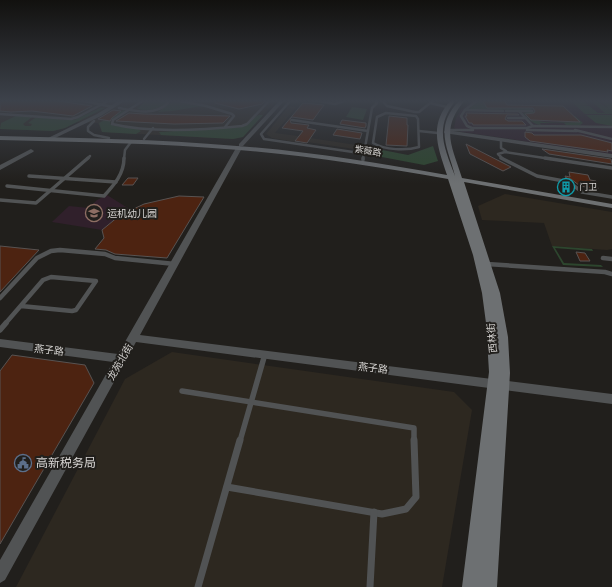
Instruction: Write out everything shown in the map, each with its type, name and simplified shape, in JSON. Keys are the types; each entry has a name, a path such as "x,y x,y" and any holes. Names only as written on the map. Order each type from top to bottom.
{"main road":[{"path":"441,127 443,132"},
{"path":"443,132 445,127"},
{"name":"西林街","path":"443,132 440,143 458,178 487,264 495,293 502,337 504,373 498,384 471,587"},
{"name":"紫薇路","path":"0,136 144,139 363,160 612,206"},
{"name":"紫薇路","path":"0,136 49,139 58,137 240,147 362,163 458,178"},
{"name":"西林街","path":"458,178 487,293 494,372 498,384 488,587"}],"street":[{"path":"58,137 76,127"},
{"path":"58,137 80,127"},
{"name":"龙苑北街","path":"0,575 240,147 258,127"},
{"path":"443,132 612,156"},
{"path":"0,168 31,151"},
{"name":"燕子路","path":"134,338 612,399"},
{"name":"燕子路","path":"0,343 121,359"}],"lane":[{"path":"88,127 88,131 94,135 109,138"},
{"path":"143,127 197,127"},
{"path":"267,127 261,134 264,139 353,152 361,152 365,149"},
{"path":"343,127 368,131"},
{"path":"363,160 369,127"},
{"path":"375,127 373,143 381,147 410,149 419,147 419,127"},
{"path":"471,127 528,127"},
{"path":"564,127 612,139"},
{"path":"522,130 583,127"},
{"path":"144,139 153,128"},
{"path":"419,131 443,132 489,130"},
{"path":"501,140 501,148 498,154 499,157 537,176 569,182 582,192 612,197"},
{"path":"7,186 104,196 116,182 123,167 124,150 131,142"},
{"path":"501,148 509,152"},
{"path":"500,152 509,152 612,168"},
{"path":"0,200 36,203 90,156"},
{"path":"29,176 116,182"},
{"path":"0,298 37,258 60,250 105,254 115,258 175,264"},
{"path":"604,258 612,259"},
{"path":"487,264 605,272 612,274"},
{"path":"0,330 21,306 47,278 51,277 96,281 76,310 72,311 21,306"},
{"path":"198,587 265,354"},
{"path":"182,391 414,428 416,497 411,505 403,511 382,514 227,487"},
{"path":"370,587 374,512"}],"shaded area":[{"path":"0,127 66,127 53,131 0,129"},
{"path":"100,127 252,127 243,137 233,139 102,132"},
{"path":"271,127 280,127 275,133 298,136 295,142 272,138 266,134"},
{"path":"612,127 612,154 462,132 454,128"},
{"path":"310,138 363,146 361,150 307,142"},
{"path":"505,194 612,212 612,249 607,250 552,246 544,223 482,220 478,206"},
{"name":"运机幼儿园","path":"107,195 131,210 119,216 102,230 52,222 69,206 89,208 97,200"},
{"path":"172,352 454,392 472,410 442,587 16,587 125,379"}],"green space":[{"path":"0,127 66,127 53,131 0,129"},
{"path":"100,127 129,127 141,131 136,134 102,132"},
{"path":"252,127 243,137 233,139 161,135 159,132"},
{"path":"433,146 438,161 424,165 366,154 367,147 408,155"},
{"path":"552,246 592,249 593,251 555,248 564,263 601,265 603,267 563,265"}],"building":[{"path":"307,127 316,130 307,143 295,141 303,131 282,128"},
{"path":"388,127 408,127 407,146 386,145"},
{"path":"337,129 362,133 360,139 333,135"},
{"path":"525,132 532,133 534,135 581,135 612,143 612,151 607,150 608,152 530,141 525,137"},
{"path":"466,144 511,167 503,171 470,154"},
{"path":"542,149 611,159 612,164 549,154"},
{"path":"569,172 588,175 590,180 596,181 598,189 580,186 571,179 566,178 565,176 570,177"},
{"path":"128,178 138,178 133,185 122,185"},
{"path":"179,196 204,197 167,258 115,254 106,250 95,249 104,238 102,230 119,216 144,204"},
{"path":"0,246 39,250 0,292"},
{"path":"576,252 585,253 590,261 580,261"},
{"name":"高新税务局","path":"12,355 85,365 94,383 0,544 0,371"}],"place":[{"name":"门卫","path":"566,187"},
{"name":"运机幼儿园","path":"94,213"},
{"name":"高新税务局","path":"23,463"}]}
